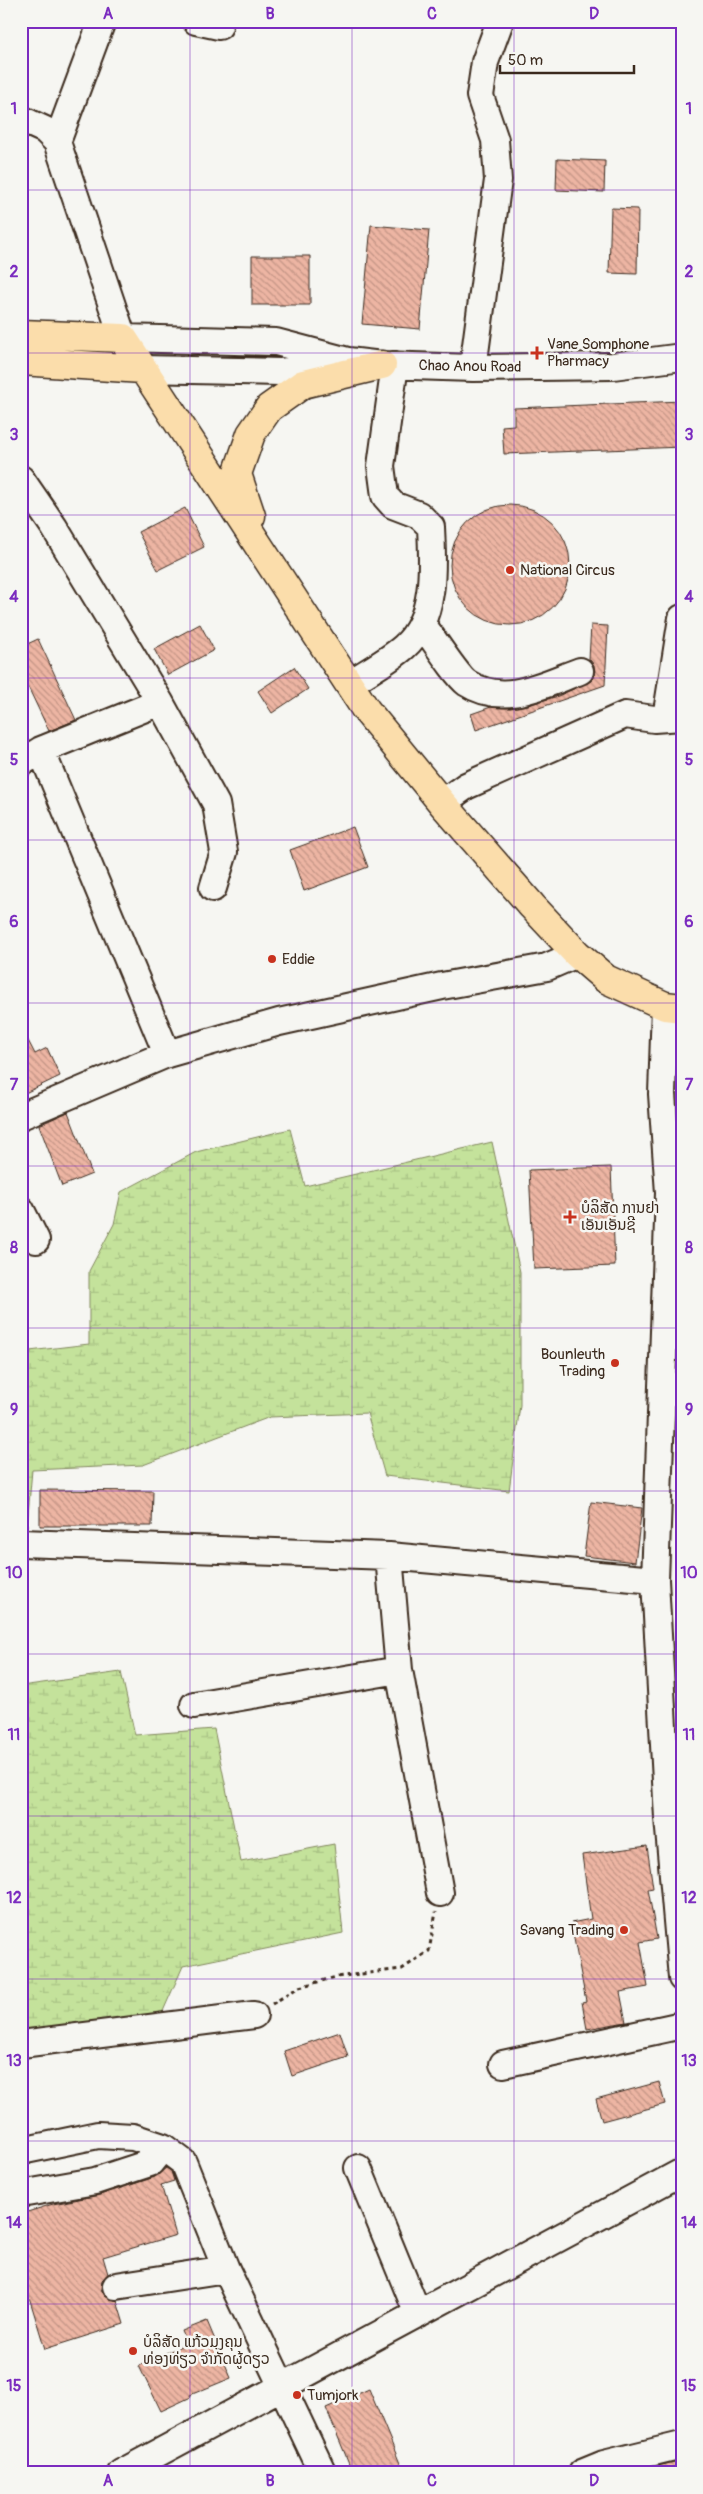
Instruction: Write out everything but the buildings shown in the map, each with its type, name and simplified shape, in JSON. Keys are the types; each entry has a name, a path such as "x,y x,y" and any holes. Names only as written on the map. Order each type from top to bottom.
{"main road":[{"name":"Chao Anou Road","path":"21,334 123,338"},
{"path":"123,338 142,370 366,710 442,803 532,906 577,954 606,979 673,1007"},
{"name":"Chao Anou Road","path":"21,361 142,370"},
{"path":"278,577 244,501 237,474 251,434 268,408 304,384 388,365"}],"street":[{"path":"57,142 102,21"},
{"path":"473,368 498,180 495,140 480,96 485,62 499,24"},
{"path":"21,119 45,130 57,142 123,338"},
{"name":"Chao Anou Road","path":"123,338 276,342 348,361 388,365 473,368 612,366 682,357"},
{"name":"Chao Anou Road","path":"142,370 280,372 348,361"},
{"path":"349,684 404,647 423,625 433,568 431,527 419,516 393,505 385,496 381,466 388,365"},
{"path":"21,479 54,527 160,702 216,804 224,852 213,888"},
{"path":"442,803 466,786 625,715 674,717 682,618"},
{"path":"423,625 466,682 488,693 514,695 580,672"},
{"path":"160,702 31,757 167,1054"},
{"path":"21,1116 167,1054 279,1022 442,986 547,967 577,954"},
{"path":"673,1007 662,1094 669,1193 655,1580 675,1816 682,1978"},
{"path":"21,1210 36,1240"},
{"path":"21,1543 389,1556 655,1580"},
{"path":"389,1556 399,1670 440,1893"},
{"path":"194,1705 399,1670"},
{"path":"21,2044 254,2015"},
{"path":"503,2064 682,2025"},
{"path":"21,2151 98,2135 133,2137 163,2148 183,2162 226,2269 323,2473"},
{"path":"21,2194 104,2178 150,2163 163,2148"},
{"path":"358,2168 418,2314"},
{"path":"121,2473 682,2172"},
{"path":"116,2286 226,2269"},
{"path":"582,2473 604,2464 682,2445"}],"path":[{"path":"254,2015 299,1987 336,1977 402,1969 429,1951 440,1893"}],"green space":[{"path":"290,1129 305,1186 492,1142 520,1272 520,1405 509,1491 385,1476 367,1413 270,1417 143,1465 32,1470 27,1527 21,1528 21,1352 89,1344 89,1271 114,1224 121,1192 196,1152"},
{"path":"121,1672 135,1735 214,1729 241,1862 334,1844 343,1933 183,1966 160,2018 21,2034 21,1686"}],"place":[{"name":"Vane Somphone Pharmacy","path":"537,353"},
{"name":"National Circus","path":"510,570"},
{"name":"Eddie","path":"272,959"},
{"name":"ບໍລິສັດ ການຢາ ເອັນເອັນຊີ","path":"570,1217"},
{"name":"Bounleuth Trading","path":"615,1363"},
{"name":"Savang Trading","path":"624,1930"},
{"name":"ບໍລິສັດ ແກ້ວມຸງຄຸນ ທ່ອງທ່ຽວ ຈຳກັດຜູ້ດຽວ","path":"133,2351"},
{"name":"Tumjork","path":"297,2395"}]}
